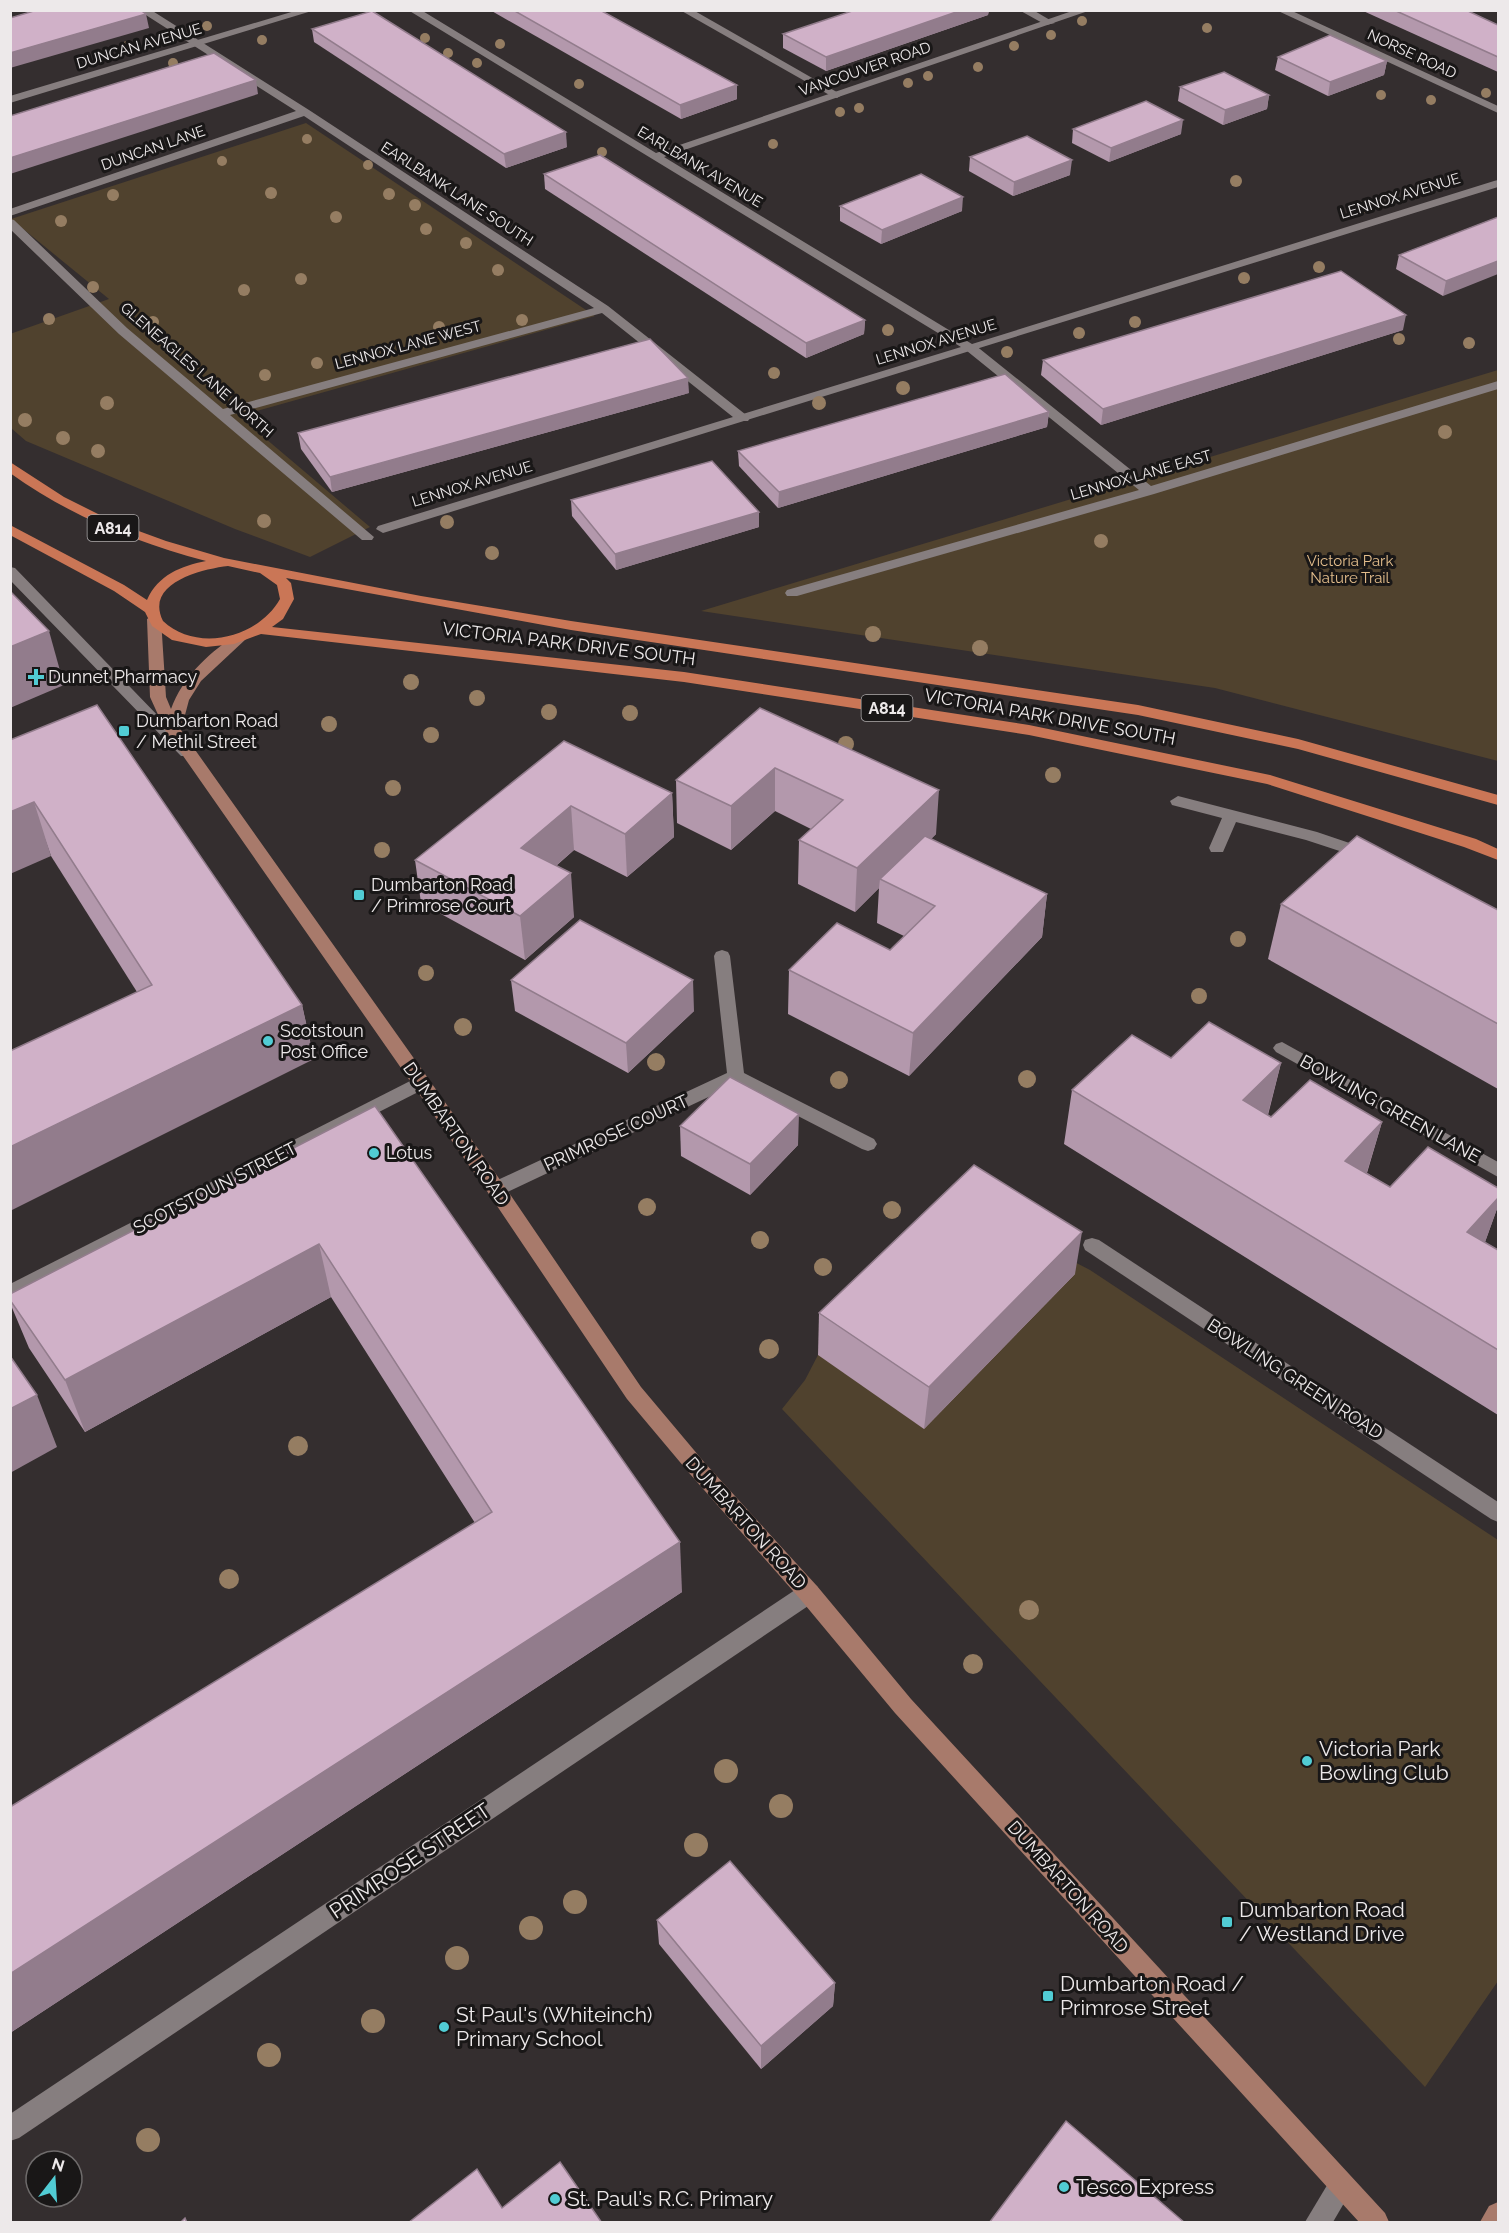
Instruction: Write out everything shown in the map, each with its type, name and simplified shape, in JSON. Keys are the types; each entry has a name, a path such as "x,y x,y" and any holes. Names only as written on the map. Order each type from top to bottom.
{"main road":[{"name":"A814","path":"10,466 52,497 90,518 160,544 228,562"},
{"name":"A814","path":"10,529 119,588 152,614"},
{"path":"228,562 271,571 286,586 288,595 282,613 262,630 238,639 216,643 195,642 176,637 152,614 152,600 158,590 180,573 195,567 228,562"},
{"name":"VICTORIA PARK DRIVE SOUTH","path":"271,571 392,597 505,616 1175,716 1363,759 1498,800"},
{"name":"VICTORIA PARK DRIVE SOUTH","path":"262,630 684,677 1029,729 1270,780 1470,843 1498,855"}],"street":[{"name":"EARLBANK LANE SOUTH","path":"143,10 305,112 604,309 743,418"},
{"name":"DUNCAN AVENUE","path":"10,100 310,10"},
{"name":"EARLBANK AVENUE","path":"413,10 971,348 1149,491"},
{"path":"685,10 837,95"},
{"path":"696,16 713,10"},
{"path":"1024,10 1050,23"},
{"name":"VANCOUVER ROAD","path":"654,156 1086,10"},
{"name":"NORSE ROAD","path":"1281,10 1498,110"},
{"name":"DUNCAN LANE","path":"10,213 305,112"},
{"name":"LENNOX AVENUE","path":"383,528 971,348 1498,183"},
{"name":"GLENEAGLES LANE NORTH","path":"10,222 123,331 368,537"},
{"name":"LENNOX LANE WEST","path":"221,413 604,309"},
{"name":"LENNOX LANE EAST","path":"792,593 1149,491 1498,385"},
{"name":"DUMBARTON ROAD","path":"10,571 194,761"},
{"name":"DUMBARTON ROAD","path":"152,614 158,697 173,730 496,1190 634,1393 697,1468 809,1593 903,1706 1376,2223"},
{"path":"173,730 177,712 191,682 214,657 238,639"},
{"path":"1178,801 1311,836 1378,859"},
{"path":"1217,848 1231,815"},
{"path":"722,956 736,1076 868,1144"},
{"name":"BOWLING GREEN LANE","path":"1282,1048 1498,1170"},
{"name":"PRIMROSE COURT","path":"496,1190 736,1076"},
{"name":"SCOTSTOUN STREET","path":"10,1293 420,1083"},
{"name":"BOWLING GREEN ROAD","path":"1092,1245 1498,1513"},
{"name":"PRIMROSE STREET","path":"10,2129 809,1593"},
{"path":"1318,2223 1341,2187"},
{"path":"1493,2223 1498,2215"}],"green space":[{"path":"306,123 595,316 239,416 370,527 310,557 235,529 26,441 11,428 10,334 109,299 11,219"},
{"name":"Victoria Park Nature Trail","path":"1498,370 1498,761 1215,688 701,611"},
{"name":"Victoria Park Bowling Club","path":"970,1208 1090,1270 1498,1540 1498,1981 1425,2087 782,1409 805,1380 818,1355"}],"building":[{"path":"37,10 140,10 146,14 10,53 10,18"},
{"path":"513,10 600,10 737,85 680,105"},
{"path":"855,10 962,10 826,57 783,34"},
{"path":"1394,10 1466,10 1498,25 1498,57"},
{"path":"372,11 566,132 504,154 312,29"},
{"path":"1330,35 1387,61 1330,82 1278,57"},
{"path":"214,53 256,80 10,158 10,116"},
{"path":"1224,72 1269,95 1225,110 1180,87"},
{"path":"1146,101 1183,120 1111,148 1073,129"},
{"path":"1027,136 1072,160 1014,182 970,157"},
{"path":"600,155 865,320 806,343 544,174"},
{"path":"921,174 963,197 882,230 840,206"},
{"path":"1498,217 1498,261 1446,281 1399,255"},
{"path":"1341,271 1406,315 1103,409 1043,360"},
{"path":"650,339 688,378 330,477 298,433"},
{"path":"1005,374 1049,412 779,492 738,451"},
{"path":"712,461 759,512 615,554 571,500"},
{"path":"10,591 49,631 10,647"},
{"path":"97,705 302,1005 10,1147 10,1051 152,985 34,802 10,812 10,740"},
{"path":"760,708 939,790 857,868 799,840 843,800 775,768 731,806 676,780"},
{"path":"564,741 672,793 625,834 571,806 521,848 571,873 520,916 415,860"},
{"path":"925,836 1047,894 913,1033 789,970 837,923 890,950 935,906 880,879"},
{"path":"1357,836 1498,910 1498,1024 1281,904"},
{"path":"580,920 693,980 626,1043 511,980"},
{"path":"1209,1022 1281,1063 1243,1100 1271,1117 1310,1080 1382,1122 1345,1161 1390,1187 1428,1147 1498,1188 1498,1198 1467,1232 1498,1250 1498,1350 1072,1090 1132,1035 1171,1058"},
{"path":"730,1077 799,1114 750,1164 680,1126"},
{"path":"375,1106 680,1542 10,1974 10,1807 492,1512 319,1244 65,1380 10,1300 10,1294"},
{"path":"974,1165 1082,1232 929,1387 819,1313"},
{"path":"10,1356 37,1395 10,1409"},
{"path":"730,1861 835,1983 761,2046 657,1920"},
{"path":"1066,2121 1185,2223 989,2223"},
{"name":"St. Paul's R.C. Primary","path":"560,2162 602,2223 408,2223 477,2169 502,2208"}],"place":[{"name":"Dunnet Pharmacy","path":"36,677"},
{"name":"Dumbarton Road / Methil Street","path":"124,731"},
{"name":"Dumbarton Road / Primrose Court","path":"359,895"},
{"name":"Scotstoun Post Office","path":"268,1041"},
{"name":"Lotus","path":"374,1153"},
{"name":"Victoria Park Bowling Club","path":"1307,1761"},
{"name":"Dumbarton Road / Westland Drive","path":"1227,1922"},
{"name":"Dumbarton Road / Primrose Street","path":"1048,1996"},
{"name":"St Paul's (Whiteinch) Primary School","path":"444,2027"},
{"name":"Tesco Express","path":"1064,2187"},
{"name":"St. Paul's R.C. Primary","path":"555,2199"}]}
